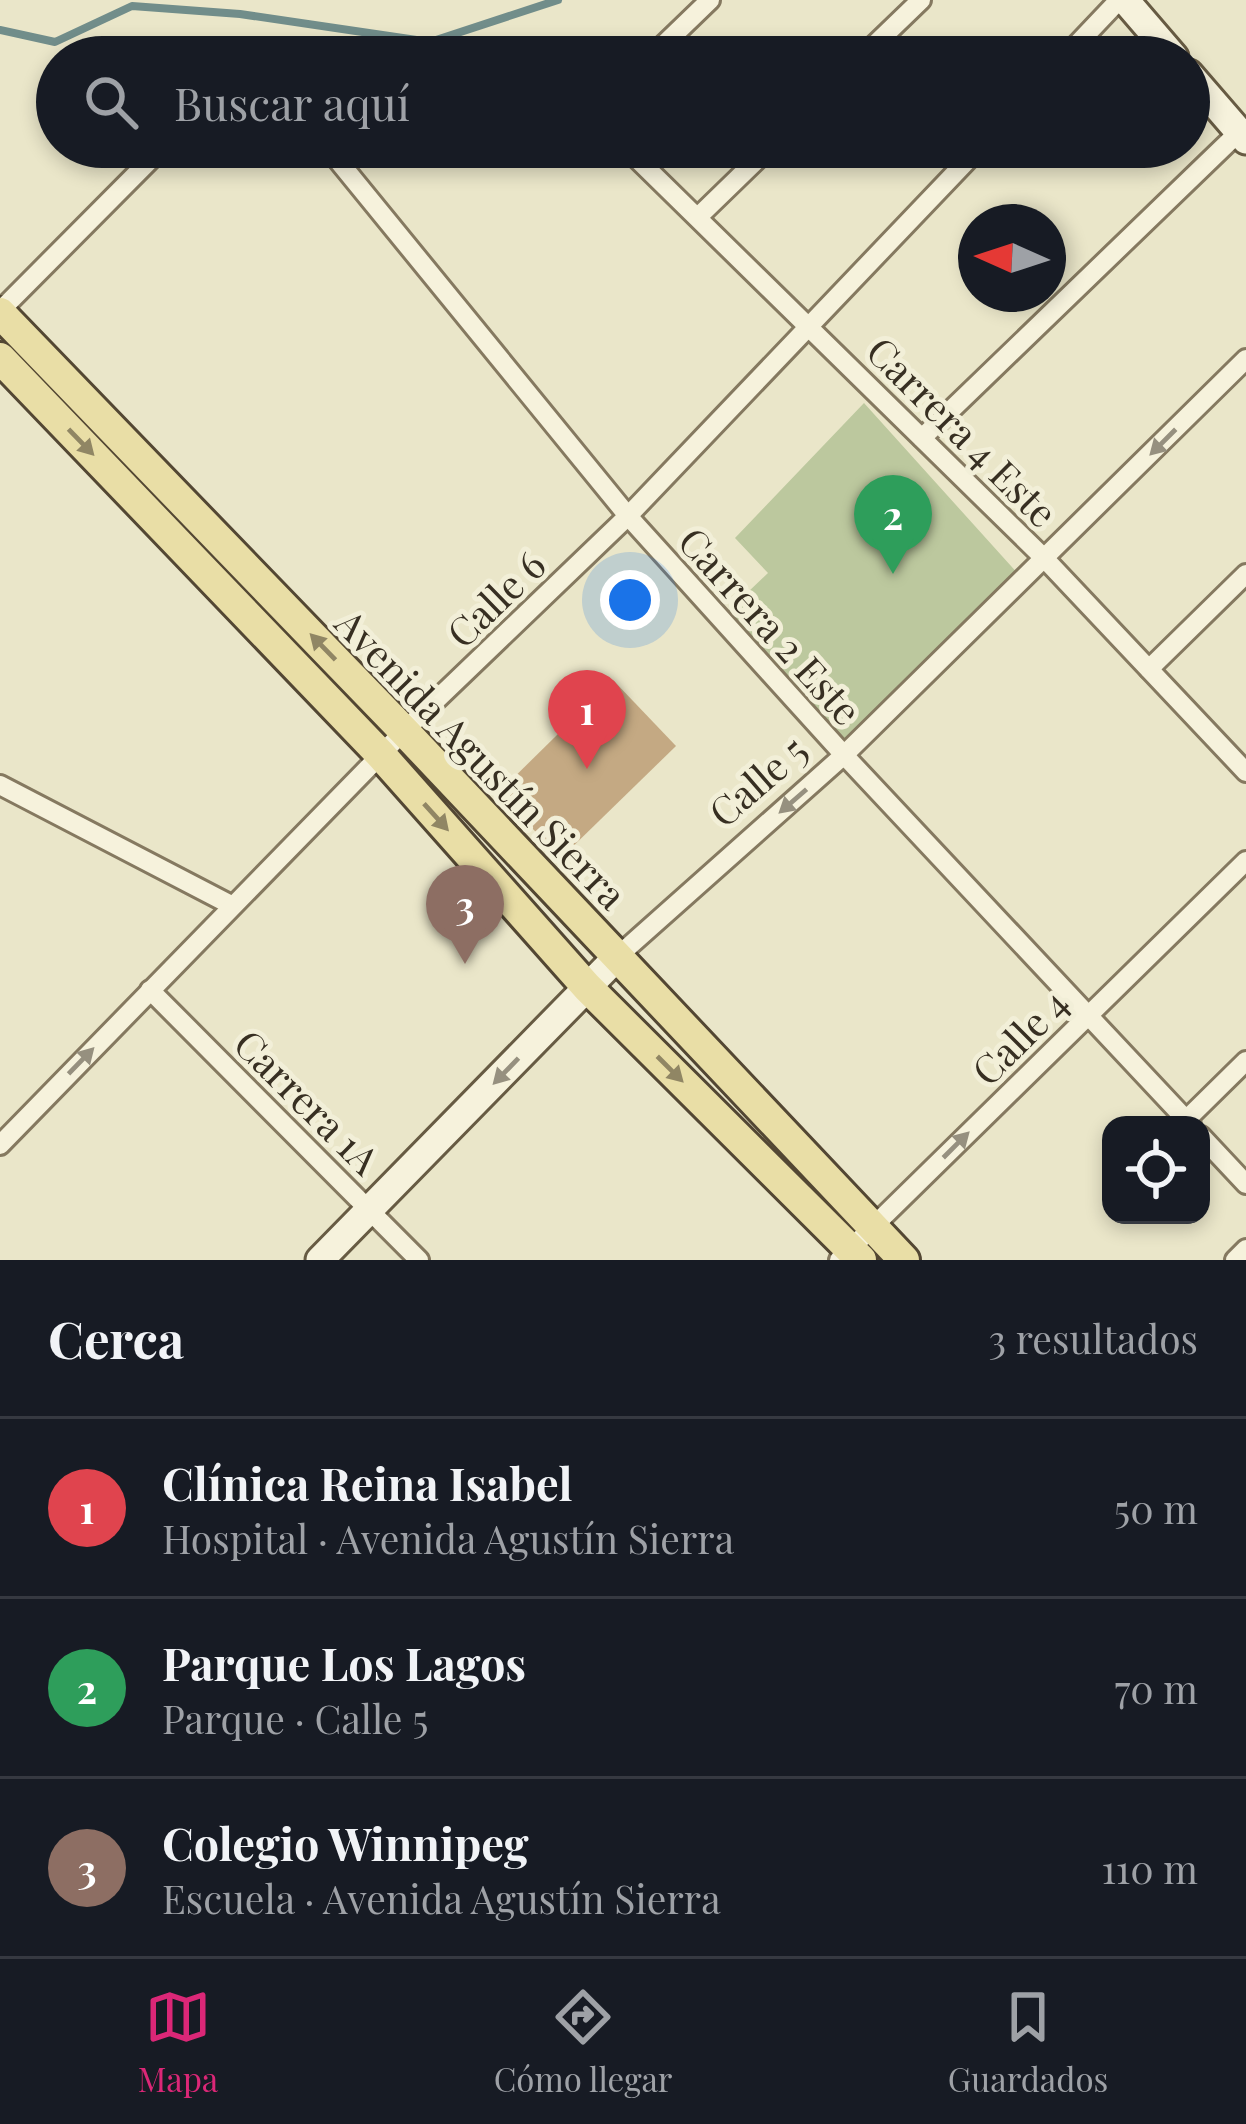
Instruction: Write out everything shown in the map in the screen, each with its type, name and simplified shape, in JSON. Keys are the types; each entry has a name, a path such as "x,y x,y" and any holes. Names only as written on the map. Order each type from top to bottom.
{"main road":[{"path":"1122,0 1155,36"},
{"path":"1210,99 1242,136"},
{"name":"Avenida Agustín Sierra","path":"0,312 618,956 856,1249"},
{"name":"Avenida Agustín Sierra","path":"0,358 381,755 587,987 856,1249 904,1260"},
{"name":"Calle 5","path":"320,1260 618,956"}],"street":[{"path":"673,36 710,0"},
{"path":"884,36 921,0"},
{"path":"1086,36 1122,0"},
{"path":"1210,166 1242,136"},
{"path":"0,312 142,168"},
{"name":"Carrera 2 Este","path":"344,168 628,516 1183,1116"},
{"name":"Carrera 4 Este","path":"648,168 1045,559 1246,772"},
{"path":"699,216 748,168"},
{"name":"Calle 6","path":"0,1145 404,731 628,516 960,168"},
{"path":"922,438 1208,168"},
{"name":"Calle 5","path":"618,956 844,755 1246,359"},
{"path":"1149,669 1246,574"},
{"path":"0,785 231,905"},
{"name":"Calle 4","path":"856,1249 1246,861"},
{"name":"Carrera 1A","path":"150,990 419,1260"},
{"path":"1195,1116 1246,1061"},
{"path":"1210,1146 1246,1184"},
{"path":"1235,1260 1246,1249"}],"green space":[{"path":"864,403 1020,576 844,746 725,614 768,573 735,538"}],"building":[{"path":"613,680 676,746 561,858 498,793"}],"waterway":[{"path":"448,36 558,0"},
{"path":"68,36 132,6 240,14 389,36"},
{"path":"0,30 36,38"}],"place":[{"name":"Parque Los Lagos","path":"893,574"},
{"name":"Clínica Reina Isabel","path":"587,769"},
{"name":"Colegio Winnipeg","path":"465,964"}]}
